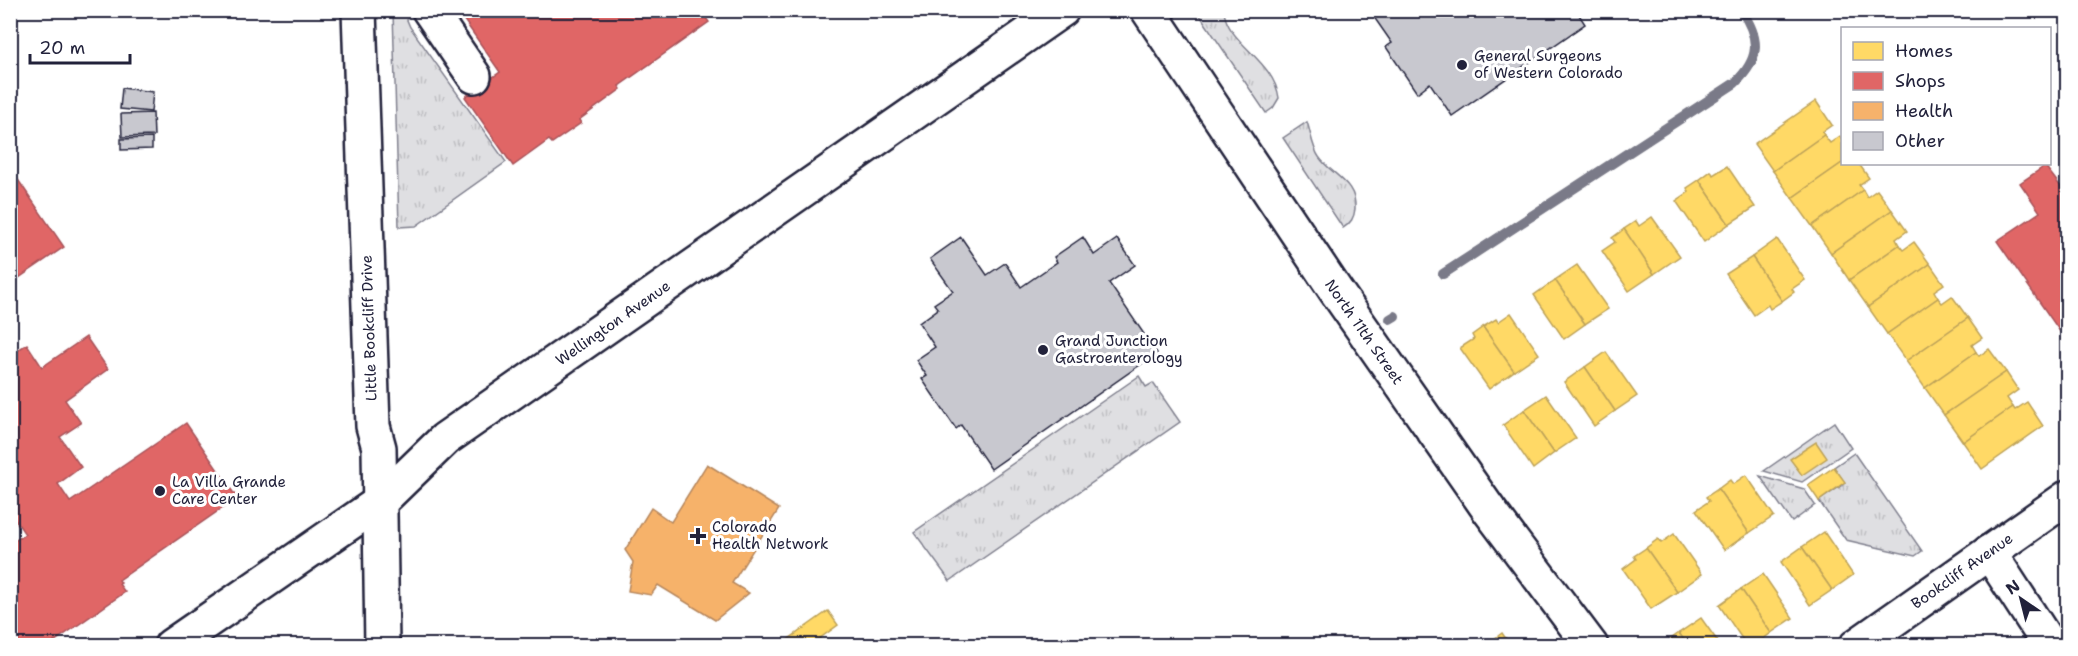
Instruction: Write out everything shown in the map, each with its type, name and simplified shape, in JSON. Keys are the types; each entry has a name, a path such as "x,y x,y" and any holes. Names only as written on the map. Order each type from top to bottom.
{"street":[{"name":"Little Bookcliff Drive","path":"359,10 373,426 379,448 382,645"},
{"path":"429,10 474,76"},
{"name":"Wellington Avenue","path":"171,645 380,502 445,440 1062,10"},
{"name":"North 11th Street","path":"1148,10 1336,291 1475,491 1591,645"},
{"name":"Bookcliff Avenue","path":"1856,645 2067,497"},
{"path":"1989,552 2050,645"}],"green space":[{"path":"393,11 407,11 410,27 506,162 416,226 399,227"},
{"path":"1197,11 1224,11 1233,33 1269,73 1279,98 1273,108 1266,113"},
{"path":"1307,122 1319,157 1343,180 1355,200 1354,215 1343,228 1283,138"},
{"path":"1139,376 1146,387 1153,383 1180,422 950,581 914,532"},
{"path":"1834,422 1851,448 1802,482 1764,471"},
{"path":"1854,453 1922,551 1915,556 1846,540 1819,501 1845,483 1834,467"},
{"path":"1760,476 1804,489 1815,505 1792,522"}],"building: Homes":[{"path":"1816,101 1832,125 1822,132 1824,135 1773,171 1754,144"},
{"path":"1824,135 1830,143 1840,136 1841,164 1792,198 1773,171"},
{"path":"1841,164 1860,165 1869,178 1859,185 1863,190 1812,226 1792,198"},
{"path":"1727,166 1755,207 1729,224 1699,180 1711,171 1713,175"},
{"path":"1699,180 1729,224 1704,242 1676,201 1689,192 1687,188"},
{"path":"1863,190 1867,197 1877,190 1892,210 1831,253 1812,226"},
{"path":"1892,210 1907,231 1896,239 1899,245 1849,280 1831,253"},
{"path":"1652,217 1680,256 1654,274 1624,229 1636,221 1639,226"},
{"path":"1624,229 1654,274 1629,291 1602,251 1615,242 1612,238"},
{"path":"1777,239 1805,280 1792,289 1794,292 1782,301 1752,257"},
{"path":"1914,242 1930,264 1868,307 1849,280 1899,245 1903,250"},
{"path":"1752,257 1782,301 1770,309 1768,305 1754,315 1726,274"},
{"path":"1930,264 1944,284 1934,291 1938,298 1887,334 1868,307"},
{"path":"1577,265 1608,309 1585,324 1555,280"},
{"path":"1555,280 1585,324 1564,339 1534,295"},
{"path":"1952,296 1968,318 1906,361 1887,334 1938,298 1942,303"},
{"path":"1511,313 1539,354 1514,371 1483,327 1496,319 1498,322"},
{"path":"1968,318 1982,338 1972,345 1976,352 1925,388 1906,361"},
{"path":"1483,327 1514,371 1489,389 1460,348 1474,339 1472,335"},
{"path":"1989,349 2006,372 1944,415 1925,388 1976,352 1979,356"},
{"path":"1606,352 1637,396 1615,411 1585,367"},
{"path":"1585,367 1615,411 1594,426 1564,382"},
{"path":"2006,372 2018,390 2007,398 2013,407 1963,442 1944,415"},
{"path":"1546,395 1576,438 1554,453 1524,410"},
{"path":"2027,402 2043,426 1982,469 1963,442 2013,407 2015,410"},
{"path":"1524,410 1554,453 1533,469 1503,425"},
{"path":"1816,442 1827,458 1802,475 1790,459"},
{"path":"1834,467 1845,482 1819,501 1808,485"},
{"path":"1746,475 1774,516 1749,533 1718,489 1730,480 1733,484"},
{"path":"1718,489 1749,533 1724,550 1696,510 1709,501 1706,497"},
{"path":"1824,532 1853,575 1832,590 1802,547"},
{"path":"1674,534 1702,574 1677,592 1646,548 1658,539 1661,543"},
{"path":"1802,547 1832,590 1810,605 1781,562"},
{"path":"1646,548 1677,592 1651,609 1623,569 1636,559 1634,556"},
{"path":"1763,574 1793,618 1771,633 1741,589"},
{"path":"1741,589 1771,633 1754,646 1747,646 1719,605"},
{"path":"828,611 838,625 819,639 823,646 779,646"},
{"path":"1701,618 1721,646 1688,646 1679,633"},
{"path":"1502,633 1511,646 1485,646"},
{"path":"1679,633 1688,646 1661,646 1664,644"}],"building: Shops":[{"path":"457,10 700,10 709,22 619,86 621,89 579,120 581,123 552,143 549,140 513,166 465,97 500,72"},
{"path":"2045,166 2068,196 2068,343 1997,241 2040,212 2020,183"},
{"path":"12,171 64,247 10,284 10,172"},
{"name":"La Villa Grande Care Center","path":"86,337 108,369 65,400 81,423 60,437 81,467 58,484 70,502 186,423 237,498 119,580 125,592 48,646 10,646 10,544 25,534 12,515 10,516 10,355 27,344 42,367"}],"building: Health":[{"name":"Colorado Health Network","path":"707,464 779,509 732,583 749,593 715,620 658,585 651,595 628,591 633,562 625,550 651,508 671,522"}],"building: Other":[{"name":"General Surgeons of Western Colorado","path":"1369,10 1576,10 1585,24 1452,116 1430,83 1417,93 1386,47 1392,43"},
{"path":"122,88 153,92 151,112 120,109"},
{"path":"153,113 154,136 122,137 121,114"},
{"path":"152,138 152,149 121,150 121,139"},
{"name":"Grand Junction Gastroenterology","path":"961,237 987,275 1005,263 1021,287 1057,262 1054,257 1083,237 1094,255 1117,239 1135,265 1109,283 1157,353 991,469 961,425 956,429 922,379 927,376 916,360 935,347 919,323 938,309 934,304 953,291 930,259"}],"waterway":[{"path":"1443,274 1735,83 1749,66 1755,48 1752,30 1741,10"},
{"path":"1390,319 1395,316"}],"place":[{"name":"General Surgeons of Western Colorado","path":"1462,65"},
{"name":"Grand Junction Gastroenterology","path":"1043,350"},
{"name":"La Villa Grande Care Center","path":"160,491"},
{"name":"Colorado Health Network","path":"698,536"}]}
